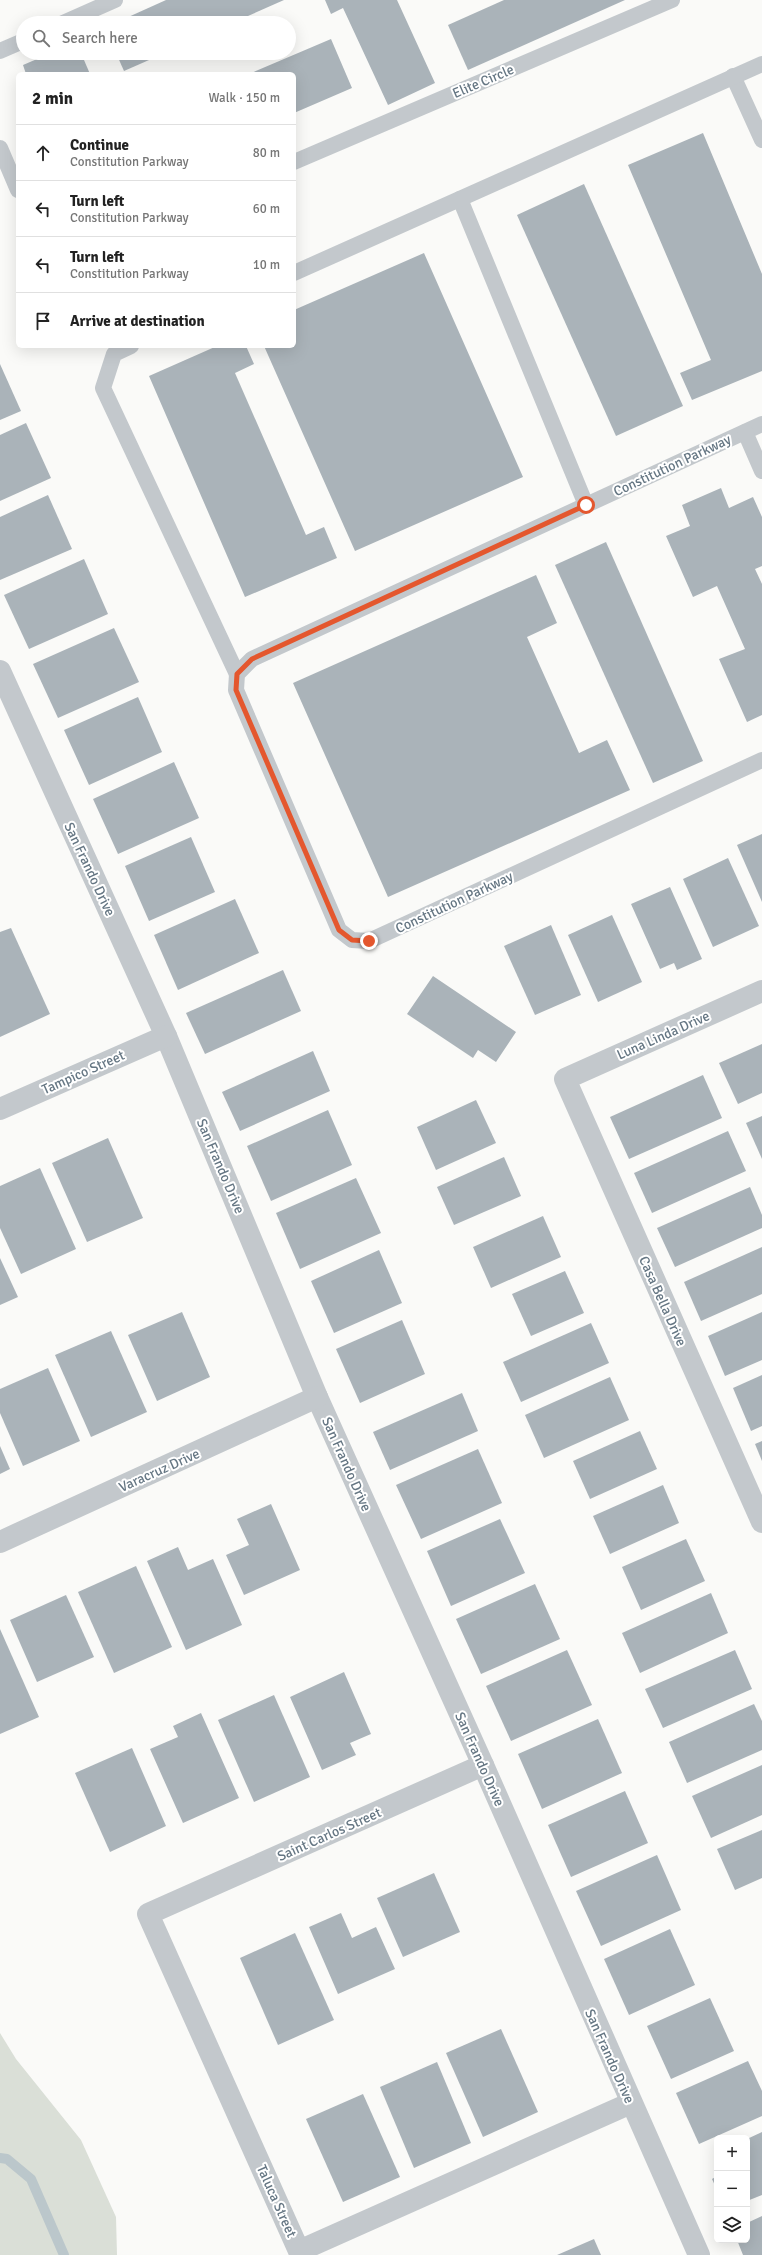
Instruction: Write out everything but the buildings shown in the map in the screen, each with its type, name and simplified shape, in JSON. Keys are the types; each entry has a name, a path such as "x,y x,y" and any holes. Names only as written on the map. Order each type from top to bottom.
{"street":[{"name":"San Frando Drive","path":"0,671 166,1036 317,1397 483,1765 699,2255"},
{"name":"Luna Linda Drive","path":"565,1079 762,991"},
{"name":"Tampico Street","path":"0,1109 166,1036"},
{"name":"Casa Bella Drive","path":"565,1079 762,1522"},
{"name":"Varacruz Drive","path":"0,1542 317,1397"},
{"name":"Saint Carlos Street","path":"176,1902 483,1765"},
{"name":"Taluca Street","path":"176,1902 148,1914 299,2251 631,2103"}],"lane":[{"path":"79,16 115,0"},
{"name":"Elite Circle","path":"296,161 672,0"},
{"path":"0,51 16,43"},
{"path":"296,272 762,64"},
{"path":"734,76 762,140"},
{"path":"0,148 16,185"},
{"path":"460,199 586,505"},
{"path":"127,348 114,354 103,388 237,674"},
{"name":"Constitution Parkway","path":"762,424 252,659 237,674 236,690 339,930 352,940 369,941 762,760"},
{"path":"745,432 762,471"}],"shaded area":[{"path":"0,2033 16,2059 81,2140 116,2217 117,2255 0,2255"}],"waterway":[{"path":"0,2158 7,2159 31,2179 64,2255"}],"route":[{"path":"369,941 352,940 339,930 236,690 237,674 252,659 586,505"}]}
